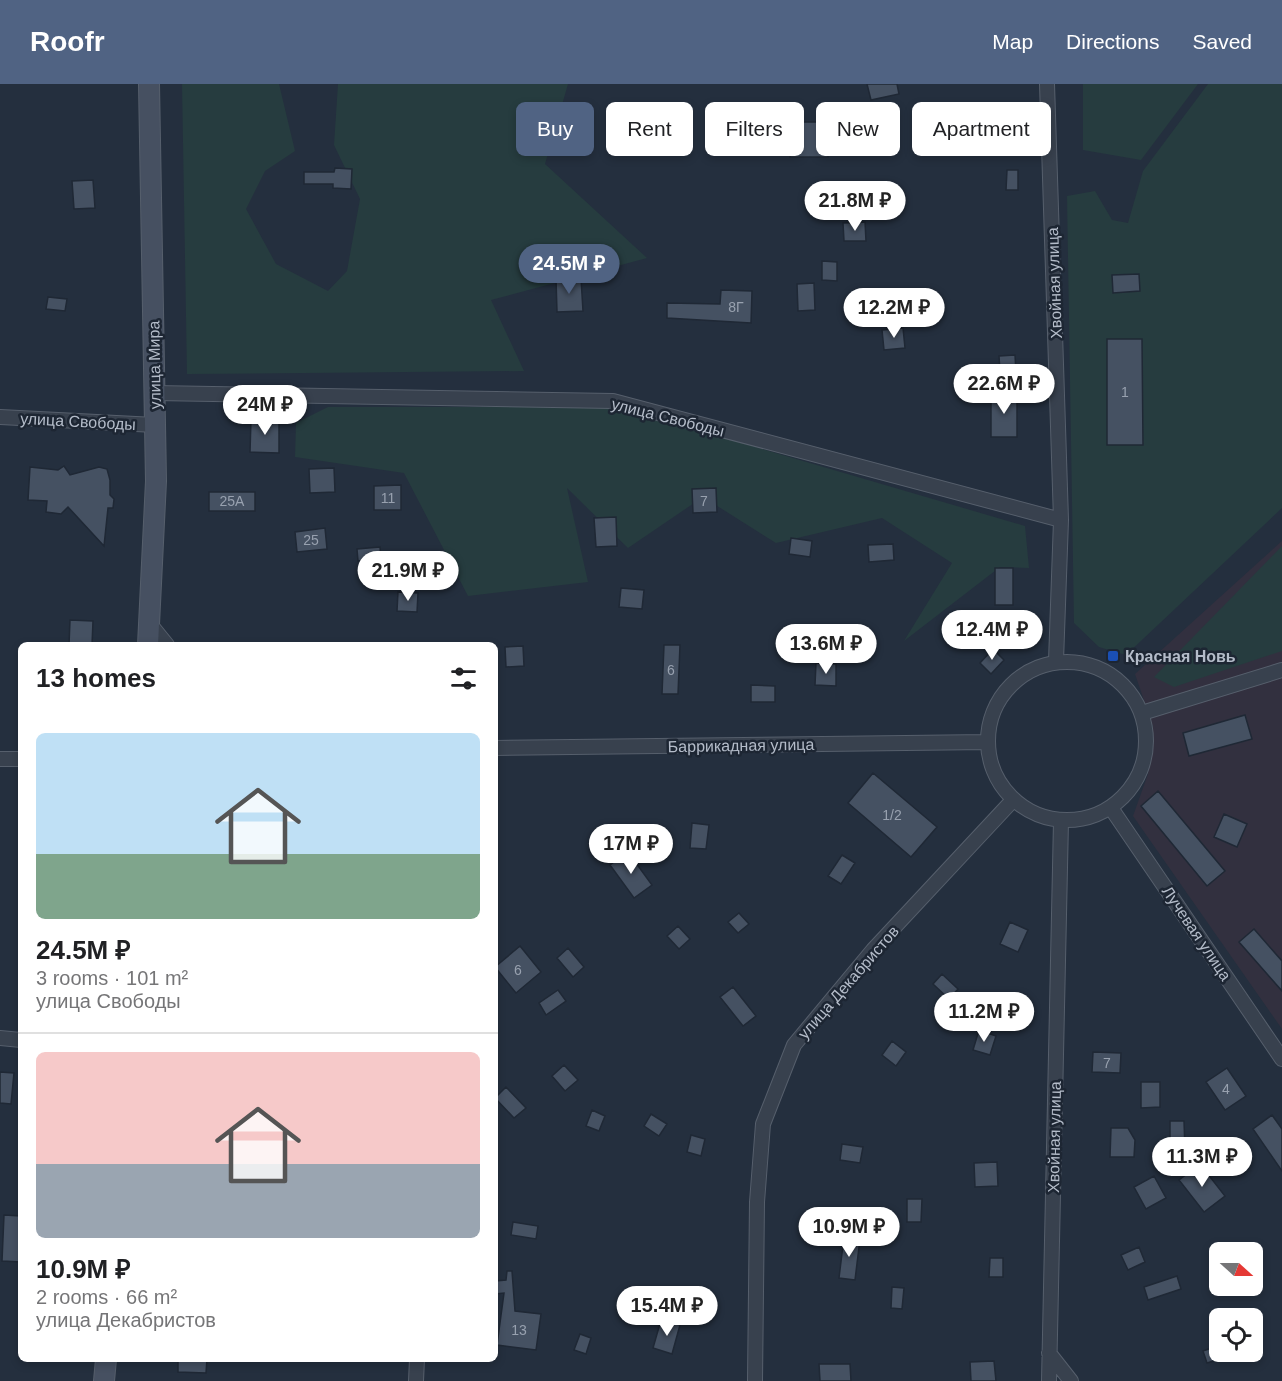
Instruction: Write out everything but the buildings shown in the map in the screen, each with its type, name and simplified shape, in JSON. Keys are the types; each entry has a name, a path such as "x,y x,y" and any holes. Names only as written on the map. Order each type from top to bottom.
{"street":[{"name":"улица Мира","path":"148,642 156,481 149,84"},
{"name":"Хвойная улица","path":"1047,84 1061,520 1056,661"},
{"name":"улица Свободы","path":"155,393 613,402 1061,520"},
{"name":"улица Свободы","path":"0,417 155,424"},
{"path":"150,624 165,642"},
{"path":"1056,661 1084,662 1115,676 1135,698 1142,713 1147,730 1141,772 1128,793 1112,808 1088,818 1061,821 1037,815 1013,800 1001,786 991,764 987,742 992,715 1003,693 1027,671 1056,661"},
{"path":"1142,713 1282,670"},
{"name":"Баррикадная улица","path":"498,748 987,742"},
{"path":"0,759 18,759"},
{"name":"улица Декабристов","path":"755,1381 757,1202 763,1124 794,1045 873,950 1013,800"},
{"name":"Лучевая улица","path":"1112,808 1282,1059"},
{"name":"Хвойная улица","path":"1049,1381 1061,821"},
{"path":"0,1038 18,1040"},
{"path":"1049,1353 1071,1381"},
{"path":"104,1381 106,1362"},
{"path":"416,1381 417,1362"}],"shaded area":[{"path":"1282,541 1282,1029 1133,816 1148,774 1153,727 1135,674"}],"green space":[{"path":"182,84 279,84 295,151 265,171 246,209 276,264 328,291 347,271 360,199 334,145 338,84 568,84 563,102 516,102 516,156 547,156 545,164 647,258 491,300 524,371 187,374"},
{"path":"1083,84 1198,84 1141,160 1083,150"},
{"path":"1208,84 1282,84 1282,508 1126,655 1099,647 1074,623 1067,196 1095,191 1112,220 1128,223 1143,171"},
{"path":"328,407 619,407 1025,526 1029,568 1000,567 904,641 952,563 882,518 776,543 703,497 628,548 567,488 588,582 468,596 404,473 295,457 296,423"},
{"path":"1282,546 1282,651 1174,687 1154,677"}],"place":[{"name":"Красная Новь","path":"1113,656"}]}
